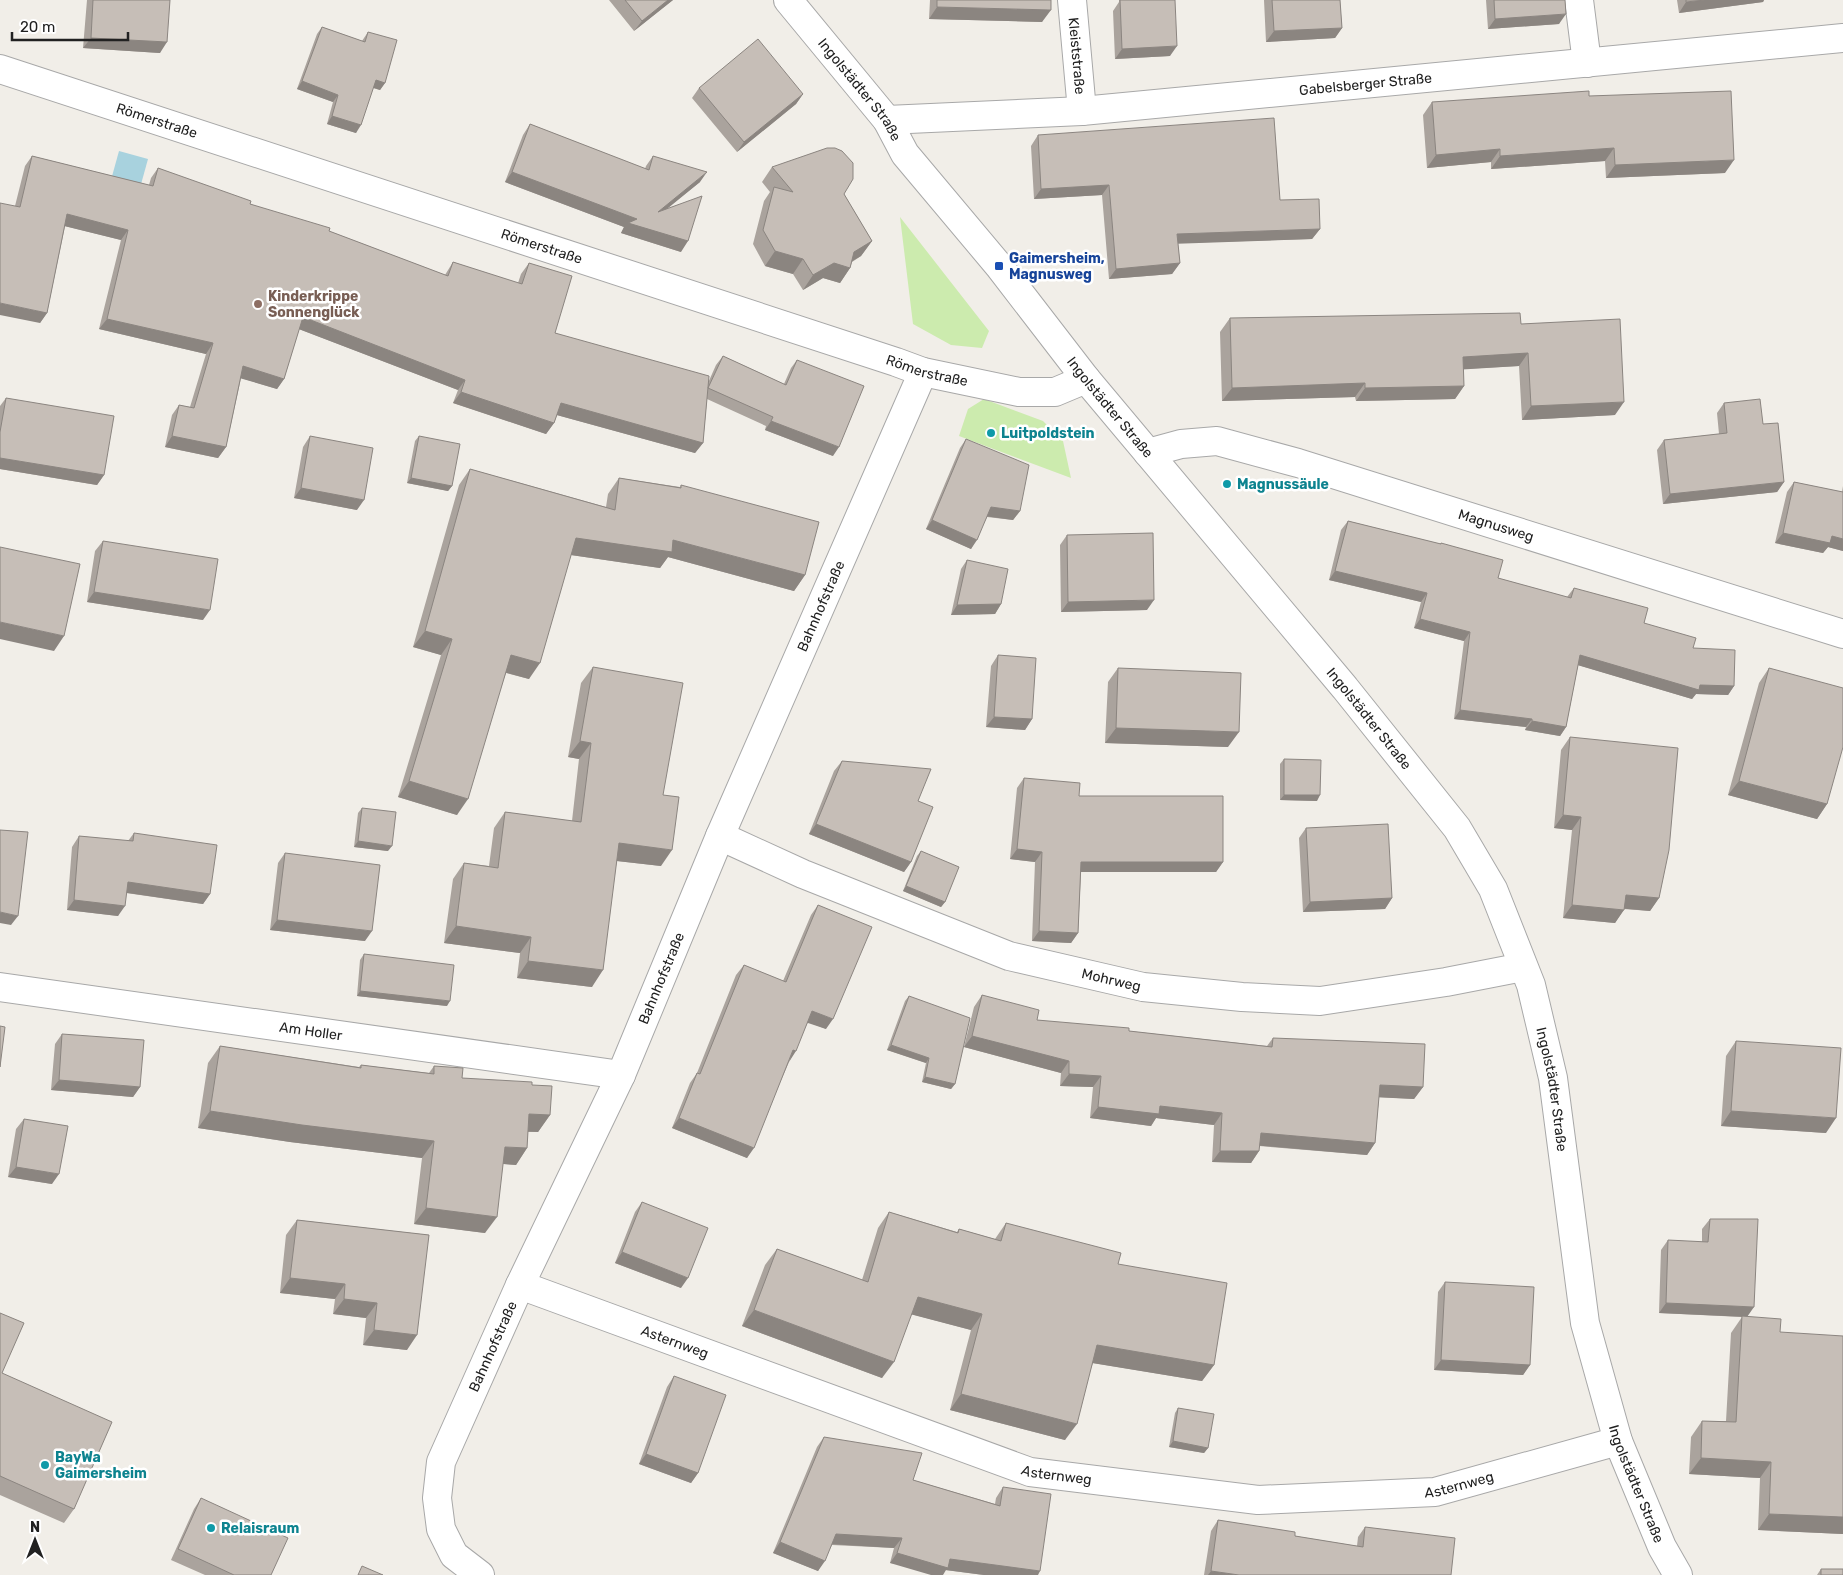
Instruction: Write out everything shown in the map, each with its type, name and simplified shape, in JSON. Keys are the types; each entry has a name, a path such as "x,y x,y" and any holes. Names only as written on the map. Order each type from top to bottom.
{"street":[{"name":"Ingolstädter Straße","path":"788,0 887,120 905,154 999,266 1086,379 1345,688 1457,828 1493,888 1530,985 1553,1078 1585,1323 1618,1441 1662,1547 1678,1575"},
{"name":"Kleiststraße","path":"1072,0 1082,111"},
{"path":"1579,0 1587,63"},
{"name":"Gabelsberger Straße","path":"887,120 1082,111 1843,38"},
{"name":"Römerstraße","path":"0,69 923,372 1019,392 1055,392 1086,379"},
{"name":"Bahnhofstraße","path":"480,1575 454,1554 441,1529 437,1498 442,1462 520,1285 621,1074 720,836 923,372"},
{"name":"Magnusweg","path":"1148,453 1181,444 1217,442 1308,466 1843,634"},
{"name":"Mohrweg","path":"720,836 802,874 1009,956 1143,987 1242,997 1320,1001 1446,982 1523,967"},
{"name":"Am Holler","path":"0,988 621,1074"},
{"name":"Asternweg","path":"520,1285 1030,1472 1258,1500 1435,1492 1618,1441"}],"green space":[{"path":"900,217 989,331 982,348 951,345 913,324"},
{"path":"984,399 1043,421 1063,441 1071,478 959,436 968,409"}],"water":[{"path":"119,151 148,159 135,206 106,198"}],"building":[{"path":"93,0 170,0 167,42 91,38"},
{"path":"625,0 668,0 642,21"},
{"path":"937,0 1051,0 1051,10 937,7"},
{"path":"1120,0 1175,0 1177,46 1122,49"},
{"path":"1272,0 1340,0 1342,28 1274,31"},
{"path":"1494,0 1565,0 1566,14 1495,19"},
{"path":"1686,0 1705,0 1686,2"},
{"path":"322,27 365,42 368,32 397,40 385,83 376,80 361,125 332,116 338,95 302,81"},
{"path":"758,39 803,94 744,142 699,88"},
{"path":"1589,91 1589,96 1731,91 1734,160 1615,165 1614,148 1500,156 1500,149 1436,155 1432,102"},
{"path":"1274,118 1280,200 1319,199 1320,229 1177,234 1180,263 1116,269 1109,185 1041,189 1038,135"},
{"path":"530,124 649,170 653,156 707,172 658,212 702,196 688,241 628,223 637,219 512,172"},
{"path":"827,148 835,148 842,151 853,163 853,179 844,194 872,241 854,252 850,268 834,263 813,275 803,259 775,251 763,230 774,187 793,192 772,167"},
{"path":"32,156 153,186 158,168 251,201 250,204 330,228 329,231 448,276 453,262 522,284 529,263 572,276 555,333 709,376 703,443 561,403 554,423 461,392 465,380 303,317 284,379 243,366 226,447 172,436 179,405 194,408 213,343 107,319 128,230 67,214 47,313 0,303 0,203 20,207"},
{"path":"1520,313 1521,324 1620,319 1624,402 1531,406 1528,353 1463,357 1464,386 1365,388 1365,383 1232,388 1230,318"},
{"path":"723,356 786,385 797,360 864,386 839,447 771,421 773,417 708,388"},
{"path":"6,398 114,416 104,475 0,458 0,432"},
{"path":"1760,399 1763,424 1778,423 1784,482 1670,494 1664,440 1727,433 1724,403"},
{"path":"310,436 373,448 364,500 301,488"},
{"path":"419,436 460,444 452,486 411,478"},
{"path":"966,439 1029,465 1020,511 991,507 977,540 932,520"},
{"path":"470,469 615,510 619,478 681,488 681,485 819,522 805,575 673,540 672,552 576,538 540,663 511,655 468,799 409,781 452,639 425,631"},
{"path":"1794,482 1843,492 1843,539 1832,536 1830,543 1783,533"},
{"path":"1348,521 1503,560 1498,578 1571,598 1574,588 1648,608 1644,623 1696,638 1693,648 1735,650 1734,686 1700,685 1699,690 1580,655 1566,727 1532,721 1532,719 1460,710 1470,632 1420,619 1427,593 1335,571"},
{"path":"1153,533 1154,600 1068,602 1067,535"},
{"path":"103,541 218,559 210,610 94,592"},
{"path":"0,547 80,564 64,636 0,622"},
{"path":"967,560 1008,569 1001,604 957,605"},
{"path":"998,655 1036,658 1032,719 994,717"},
{"path":"593,667 683,683 663,795 679,797 672,850 619,843 603,970 528,961 531,937 456,926 464,863 498,868 505,812 581,822 591,743 580,741"},
{"path":"1118,668 1241,673 1239,732 1116,728"},
{"path":"1769,668 1843,688 1843,747 1827,804 1739,781"},
{"path":"1570,737 1678,748 1669,850 1659,898 1626,895 1624,910 1572,905 1581,817 1563,815"},
{"path":"1284,759 1321,760 1320,795 1284,795"},
{"path":"842,761 931,769 918,801 933,807 911,862 816,824"},
{"path":"1024,778 1080,783 1079,796 1223,796 1223,862 1081,862 1078,933 1039,931 1042,852 1017,849"},
{"path":"362,808 396,812 392,846 358,841"},
{"path":"1388,824 1392,898 1310,902 1306,828"},
{"path":"0,830 28,832 18,916 0,912"},
{"path":"134,833 217,845 210,894 128,882 125,906 74,900 79,836 133,841"},
{"path":"921,851 959,867 945,902 906,886"},
{"path":"285,853 380,865 372,931 277,920"},
{"path":"818,905 872,927 833,1019 812,1011 796,1051 793,1050 754,1148 679,1118 697,1073 700,1074 744,965 786,982"},
{"path":"364,954 454,965 450,1001 360,991"},
{"path":"982,995 1039,1010 1037,1020 1129,1028 1129,1031 1272,1047 1273,1038 1425,1044 1423,1087 1380,1085 1375,1143 1261,1133 1259,1151 1220,1151 1222,1113 1160,1106 1159,1114 1098,1107 1101,1076 1069,1074 1069,1061 972,1036"},
{"path":"909,996 970,1018 955,1084 925,1077 929,1058 891,1045"},
{"path":"0,1026 5,1027 0,1067"},
{"path":"62,1034 144,1040 140,1087 59,1080"},
{"path":"1736,1041 1841,1048 1836,1118 1731,1111"},
{"path":"220,1046 361,1068 361,1065 434,1074 434,1066 463,1068 462,1078 532,1082 532,1085 552,1086 550,1115 529,1114 527,1148 505,1147 497,1217 426,1208 434,1141 302,1125 210,1111"},
{"path":"24,1119 68,1126 59,1174 16,1167"},
{"path":"642,1202 708,1228 688,1278 622,1252"},
{"path":"889,1212 958,1233 959,1229 1001,1241 1006,1223 1121,1253 1118,1264 1227,1283 1214,1365 1097,1345 1077,1424 961,1394 982,1314 918,1297 894,1362 754,1310 777,1249 868,1282"},
{"path":"1710,1219 1758,1219 1754,1307 1666,1303 1668,1240 1708,1242"},
{"path":"297,1220 429,1235 417,1335 374,1330 377,1303 344,1299 345,1284 290,1278"},
{"path":"1445,1282 1534,1287 1530,1365 1441,1360"},
{"name":"BayWa Gaimersheim","path":"0,1313 24,1323 2,1373 112,1422 74,1509 0,1476"},
{"path":"1742,1316 1781,1319 1780,1332 1843,1336 1843,1517 1769,1514 1771,1462 1701,1458 1702,1421 1736,1422"},
{"path":"674,1376 726,1395 698,1473 646,1454"},
{"path":"1178,1408 1214,1414 1208,1448 1173,1441"},
{"path":"824,1437 922,1453 913,1480 1000,1506 1003,1487 1051,1494 1040,1571 950,1559 948,1568 897,1553 902,1538 836,1534 825,1561 780,1542"},
{"name":"Relaisraum","path":"201,1498 288,1538 271,1575 234,1575 178,1549"},
{"path":"1218,1520 1295,1532 1295,1536 1363,1547 1365,1527 1455,1538 1451,1575 1239,1575 1211,1571"},
{"path":"362,1566 383,1575 358,1575"},
{"path":"1821,1569 1843,1569 1843,1575 1821,1575"}],"place":[{"name":"Gaimersheim, Magnusweg","path":"999,266"},
{"name":"Kinderkrippe Sonnenglück","path":"258,304"},
{"name":"Luitpoldstein","path":"991,433"},
{"name":"Magnussäule","path":"1227,484"},
{"name":"BayWa Gaimersheim","path":"45,1465"},
{"name":"Relaisraum","path":"211,1528"}]}
